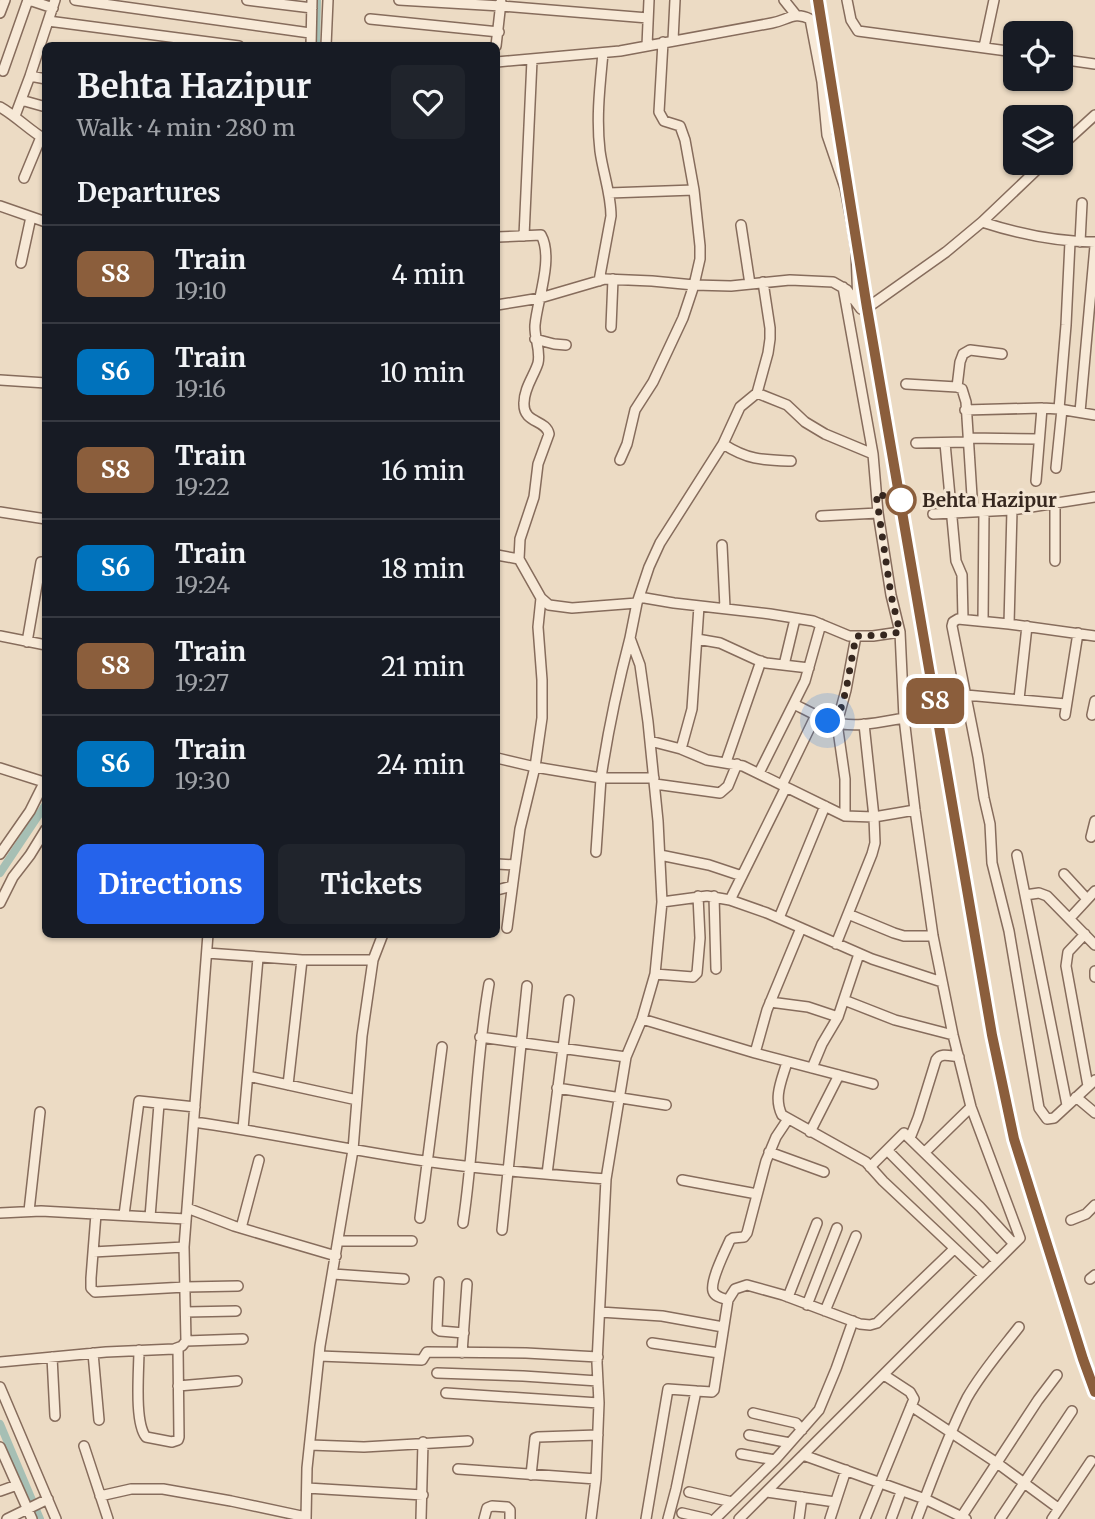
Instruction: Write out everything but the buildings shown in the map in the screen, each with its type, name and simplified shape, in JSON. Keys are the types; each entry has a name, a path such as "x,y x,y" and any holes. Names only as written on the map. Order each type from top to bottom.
{"street":[{"path":"0,13 5,0"},
{"path":"3,71 29,0 54,4 44,42"},
{"path":"75,0 310,33"},
{"path":"247,0 312,4 311,42"},
{"path":"326,42 328,0"},
{"path":"399,0 501,3 648,18"},
{"path":"647,46 649,0"},
{"path":"620,460 627,444 635,410 653,382 676,335 694,285 699,259 694,190 683,133 680,126 664,121 659,112 675,0"},
{"path":"784,0 796,15"},
{"path":"848,0 851,20 858,32 1003,50"},
{"path":"984,47 994,0"},
{"path":"497,42 501,3"},
{"path":"500,62 603,53 706,36 786,20 796,15 810,19 822,82 827,135 845,188 856,251 858,306"},
{"path":"370,19 499,32"},
{"path":"48,21 208,42"},
{"path":"15,116 42,49"},
{"path":"599,281 611,216 599,136 603,53"},
{"path":"524,236 531,60"},
{"path":"1073,61 1095,64"},
{"path":"30,76 42,78"},
{"path":"21,100 42,106"},
{"path":"1,111 15,116 42,137"},
{"path":"1073,135 1095,116"},
{"path":"24,178 42,140"},
{"path":"500,305 540,298 613,279 731,286 790,280 833,282 843,287 858,306 864,309 871,307 946,252 1031,175"},
{"path":"609,193 694,190"},
{"path":"1080,242 1082,203"},
{"path":"0,208 42,221"},
{"path":"20,263 31,217"},
{"path":"982,222 1020,233 1095,244 1080,412"},
{"path":"741,225 750,284"},
{"path":"500,237 541,235 543,240 544,278 535,323 538,362 526,392 524,408 530,418 546,427 549,434 538,464 534,497 522,527 519,559 541,598 550,605 563,608 638,600 725,608 821,624 842,634 856,636 900,632"},
{"path":"1056,468 1070,242"},
{"path":"611,327 613,279"},
{"path":"596,852 606,743 638,600 660,543 723,444 740,407 757,393 770,340 763,282"},
{"path":"740,1519 1020,1238 971,1107 933,936 904,718 900,632 891,595 878,513 873,454 843,287"},
{"path":"535,339 566,345"},
{"path":"957,387 963,354 970,351 1002,354"},
{"path":"0,380 42,383"},
{"path":"906,384 957,387 964,393 973,512"},
{"path":"757,393 787,405 825,434 873,454"},
{"path":"1036,481 1042,408"},
{"path":"965,410 1042,408 1095,415"},
{"path":"916,443 1039,439"},
{"path":"945,443 957,561 962,575 963,619"},
{"path":"723,444 747,457 791,461"},
{"path":"933,514 1012,510 1095,497"},
{"path":"1055,503 1055,561"},
{"path":"1009,624 1012,510"},
{"path":"983,621 984,512"},
{"path":"821,516 878,513"},
{"path":"1,516 42,519"},
{"path":"722,545 725,608"},
{"path":"500,556 519,559"},
{"path":"27,642 41,562"},
{"path":"507,928 520,829 535,767 542,718 538,627 541,598"},
{"path":"681,749 692,709 699,606"},
{"path":"784,665 795,619"},
{"path":"1085,934 1068,952 1066,965 1092,1083 1054,1118 1049,1119 1039,1108 1009,931 992,863 990,824 952,626 955,620 963,619 1095,636"},
{"path":"759,773 809,668 821,624"},
{"path":"1019,699 1027,626"},
{"path":"1065,715 1078,634"},
{"path":"0,636 42,644"},
{"path":"845,816 845,779 837,723 856,636"},
{"path":"591,1519 598,1435 598,1357 606,1179 626,1057 642,1020 655,974 662,902 650,741 640,665 630,638"},
{"path":"697,639 720,643 761,661 809,668"},
{"path":"726,762 761,661"},
{"path":"966,695 1066,704"},
{"path":"1093,715 1095,701"},
{"path":"794,704 837,723 863,724 904,718"},
{"path":"730,900 816,715"},
{"path":"836,944 874,848 863,724"},
{"path":"650,741 681,749 707,760 737,764 845,816 873,817 915,810"},
{"path":"500,759 601,778 654,781 720,793 726,790 737,764"},
{"path":"0,768 42,779"},
{"path":"0,854 30,811 42,786"},
{"path":"779,918 825,806"},
{"path":"1091,837 1095,821"},
{"path":"0,904 13,877 42,836"},
{"path":"660,855 709,865 742,876"},
{"path":"1017,855 1067,1105"},
{"path":"500,864 515,866"},
{"path":"1064,874 1087,899"},
{"path":"500,889 512,886"},
{"path":"1069,918 1095,891"},
{"path":"1025,895 1043,893 1048,896 1095,945"},
{"path":"662,902 698,896 730,900 779,918 859,954 942,982"},
{"path":"655,974 693,977 697,974 700,938 698,896"},
{"path":"714,896 716,969"},
{"path":"848,914 904,936 933,936"},
{"path":"755,1054 770,1002 801,928"},
{"path":"0,1362 178,1348 186,1340 184,1247 208,938"},
{"path":"100,1496 131,1489 163,1489 306,1518 319,1356 353,1150 362,1036 373,960 381,938"},
{"path":"207,954 302,960 373,960"},
{"path":"812,1068 838,1017 859,954"},
{"path":"243,1129 258,958"},
{"path":"288,1085 302,960"},
{"path":"1095,971 1095,977"},
{"path":"463,1223 480,1037 489,984"},
{"path":"502,1230 527,986"},
{"path":"547,1174 569,1000"},
{"path":"844,1000 895,1020 953,1035"},
{"path":"770,1002 808,1007 838,1017"},
{"path":"642,1020 755,1054 873,1084"},
{"path":"480,1037 626,1057"},
{"path":"420,1218 442,1047"},
{"path":"910,1138 936,1060 942,1055 958,1057"},
{"path":"788,1062 778,1096 779,1111 782,1115 859,1157 983,1275"},
{"path":"247,1076 357,1100"},
{"path":"810,1132 839,1076"},
{"path":"558,1088 666,1105"},
{"path":"1076,1097 1095,1113"},
{"path":"124,1215 139,1101 195,1107"},
{"path":"149,1217 159,1104"},
{"path":"925,1152 971,1107"},
{"path":"29,1211 40,1112"},
{"path":"728,1300 719,1298 713,1292 715,1275 730,1240 746,1236 769,1152 788,1119"},
{"path":"194,1122 426,1161 606,1179"},
{"path":"870,1167 904,1133 1014,1244"},
{"path":"887,1150 997,1261"},
{"path":"769,1152 824,1172"},
{"path":"241,1228 259,1160"},
{"path":"681,1180 757,1194"},
{"path":"1071,1220 1095,1207"},
{"path":"187,1208 241,1228 336,1256"},
{"path":"0,1213 29,1211 186,1219"},
{"path":"96,1214 91,1286 95,1292 238,1286"},
{"path":"788,1297 817,1223"},
{"path":"807,1305 837,1228"},
{"path":"825,1311 856,1236"},
{"path":"338,1241 412,1241"},
{"path":"93,1252 184,1247"},
{"path":"646,1519 668,1389 713,1391 728,1300 735,1289 747,1284 870,1325 877,1322 954,1249"},
{"path":"333,1274 404,1279"},
{"path":"439,1282 437,1329 464,1333"},
{"path":"462,1353 467,1284"},
{"path":"186,1312 236,1311"},
{"path":"600,1312 662,1316 723,1327"},
{"path":"715,1519 775,1460 819,1410 853,1321"},
{"path":"917,1519 951,1433 975,1385 1018,1328"},
{"path":"186,1340 243,1339"},
{"path":"652,1343 719,1353"},
{"path":"139,1350 138,1408 142,1432 146,1437 172,1443 178,1440 178,1348"},
{"path":"319,1356 422,1360 427,1352 598,1357"},
{"path":"93,1353 99,1420"},
{"path":"52,1357 55,1416"},
{"path":"437,1373 598,1381"},
{"path":"866,1519 914,1399 912,1394 884,1374"},
{"path":"803,1455 925,1499 963,1518 1038,1400 1057,1375"},
{"path":"178,1386 237,1381"},
{"path":"0,1387 37,1507"},
{"path":"668,1519 696,1391"},
{"path":"446,1393 599,1402"},
{"path":"911,1406 997,1463 1058,1508"},
{"path":"1000,1519 1072,1411"},
{"path":"753,1413 796,1423 802,1430"},
{"path":"531,1475 535,1438 598,1435"},
{"path":"750,1435 790,1443"},
{"path":"310,1445 364,1447 468,1441"},
{"path":"421,1519 423,1442"},
{"path":"84,1446 108,1519"},
{"path":"0,1449 17,1485 37,1507 56,1519"},
{"path":"741,1454 775,1460"},
{"path":"1052,1519 1091,1461"},
{"path":"458,1469 596,1479"},
{"path":"830,1519 846,1470"},
{"path":"0,1492 17,1485"},
{"path":"307,1488 423,1495"},
{"path":"689,1492 732,1502"},
{"path":"766,1492 835,1502"},
{"path":"891,1519 901,1492"},
{"path":"799,1519 802,1497"},
{"path":"484,1519 487,1508 492,1506 507,1507 510,1510 510,1519"},
{"path":"7,1519 37,1507"},
{"path":"682,1513 708,1519"}],"waterway":[{"path":"316,42 317,0"},
{"path":"0,873 42,810"},
{"path":"0,1424 40,1519"}],"railway":[{"path":"818,0 867,308 992,1035 1014,1139 1095,1392"}],"train":[{"name":"S8","path":"818,0 867,308 992,1035 1014,1139 1095,1392"}],"place":[{"name":"Behta Hazipur","path":"901,500"}],"route":[{"path":"828,721 837,723 856,636 900,632 891,595 876,494 901,500"}]}
